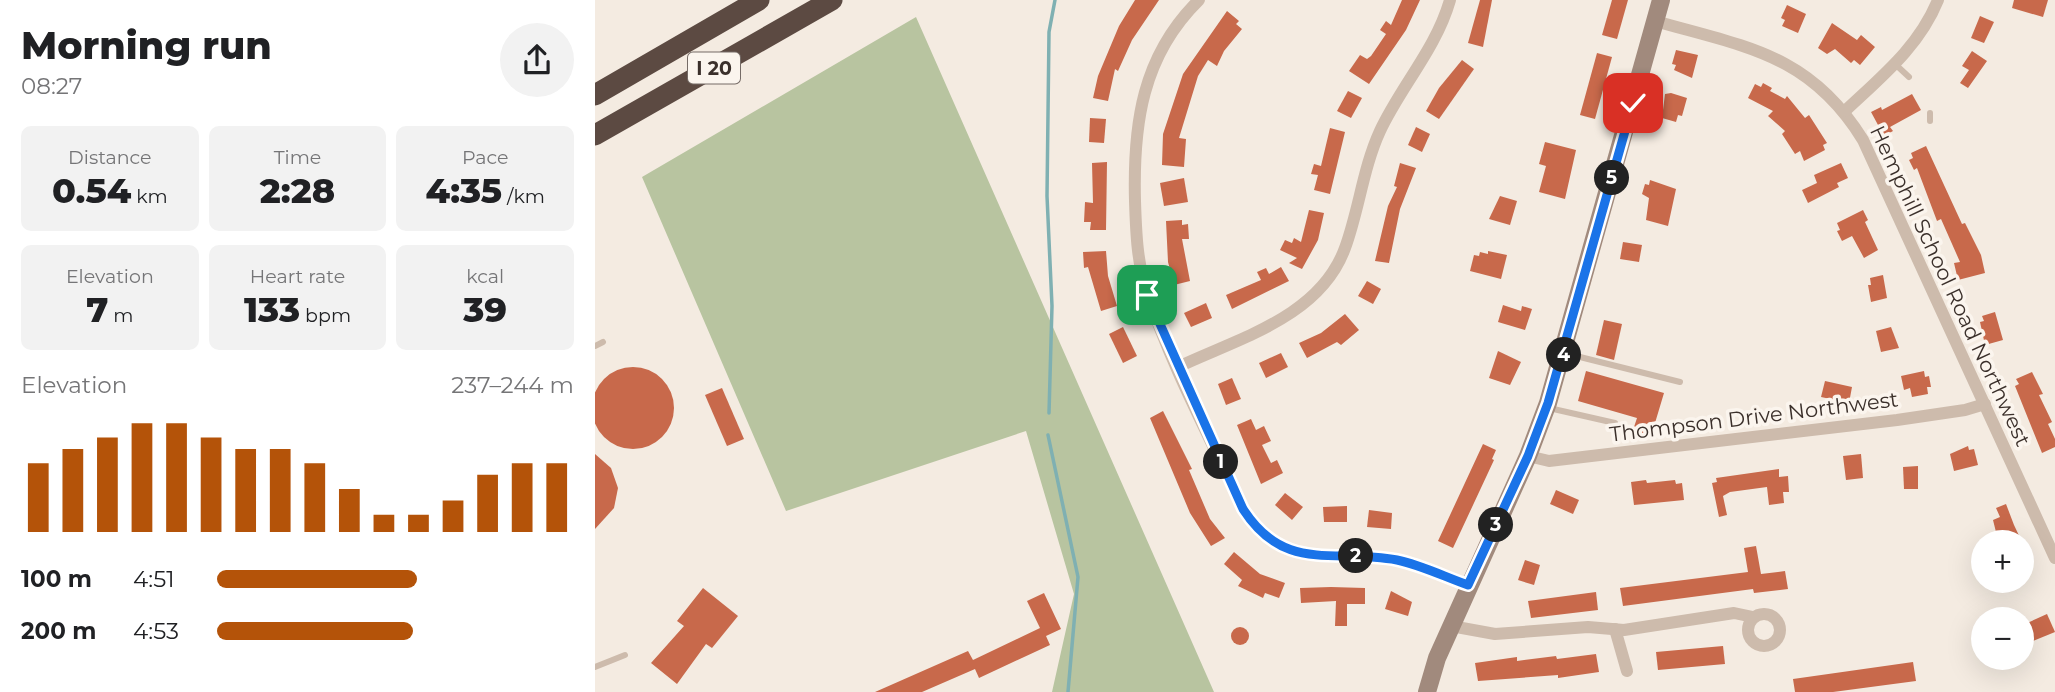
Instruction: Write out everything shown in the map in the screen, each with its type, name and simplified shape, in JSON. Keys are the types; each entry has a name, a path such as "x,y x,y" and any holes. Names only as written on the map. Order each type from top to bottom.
{"highway":[{"name":"I 20","path":"595,95 759,0"},
{"name":"I 20","path":"595,135 832,0"}],"street":[{"path":"1199,0 1187,12 1159,53 1145,89 1135,147 1140,263 1147,295 1243,509 1267,539 1286,550 1307,556 1364,556 1399,561 1468,585"},
{"path":"1178,367 1297,310 1322,289 1339,264 1380,133 1430,48 1450,0"},
{"path":"1427,692 1468,585 1528,456 1546,407 1564,353 1661,0"},
{"path":"1845,111 1895,64 1918,37 1938,0"},
{"name":"Hemphill School Road Northwest","path":"1655,21 1778,58 1815,81 1845,111 1863,140 2055,558"},
{"name":"Thompson Drive Northwest","path":"1528,456 1549,461 1896,420 1965,410 1985,404"},
{"path":"1451,626 1495,634 1588,627 1615,629 1734,613 1753,617"},
{"path":"1615,629 1627,671"}],"lane":[{"path":"1895,64 1909,77"},
{"path":"1930,113 1930,121"},
{"path":"595,346 604,342"},
{"path":"1564,353 1680,382"},
{"path":"1546,407 1566,414 1583,414 1615,423"},
{"path":"595,667 625,655"}],"green space":[{"path":"916,17 1214,692 1052,692 1074,594 1026,431 786,511 642,177"}],"building":[{"path":"1135,0 1159,0 1132,40 1118,71 1115,69 1108,101 1093,98 1098,76 1119,26"},
{"path":"1402,0 1420,0 1406,30 1369,84 1349,71 1360,55 1367,59 1371,56 1386,34 1380,30 1386,21 1391,25"},
{"path":"1480,0 1492,0 1483,47 1468,43"},
{"path":"1612,0 1628,0 1617,39 1602,35"},
{"path":"2014,0 2048,0 2043,17 2012,8"},
{"path":"1787,5 1806,14 1798,33 1782,26 1785,20 1781,18"},
{"path":"1227,11 1239,21 1236,24 1242,29 1224,51 1217,66 1208,60 1198,76 1179,138 1186,139 1184,167 1162,165 1163,134 1183,74"},
{"path":"1980,16 1994,22 1984,43 1971,38"},
{"path":"1832,23 1857,40 1861,35 1875,47 1860,65 1854,60 1851,63 1835,49 1827,54 1818,48"},
{"path":"1676,50 1698,55 1692,78 1674,70 1676,65 1672,64"},
{"path":"1972,51 1987,61 1968,88 1960,83 1969,70 1962,66"},
{"path":"1597,53 1612,57 1595,119 1580,115"},
{"path":"1462,60 1474,69 1439,119 1426,111 1439,88"},
{"path":"1763,83 1772,88 1770,91 1785,99 1787,96 1805,118 1809,115 1827,143 1823,145 1825,150 1804,161 1800,151 1795,154 1782,134 1785,131 1768,116 1773,111 1748,98 1755,84 1761,87"},
{"path":"1348,91 1362,98 1351,118 1337,111"},
{"path":"1665,94 1687,98 1682,116 1678,115 1676,122 1662,118"},
{"path":"1912,94 1921,110 1890,127 1893,131 1884,136 1871,112 1881,107 1882,110"},
{"path":"1090,118 1106,119 1104,143 1089,142"},
{"path":"1416,127 1430,134 1422,152 1408,145"},
{"path":"1330,128 1345,132 1330,194 1314,190 1318,175 1311,174 1314,164 1321,166"},
{"path":"1545,142 1576,150 1565,199 1539,192 1546,166 1539,164"},
{"path":"1926,146 1962,224 1965,223 1981,255 1985,273 1958,280 1954,263 1960,262 1941,219 1937,221 1917,168 1914,170 1909,160 1913,158 1911,153"},
{"path":"1107,162 1106,230 1090,230 1091,222 1084,222 1085,202 1093,203 1092,163"},
{"path":"1400,163 1416,168 1400,209 1389,263 1375,261 1388,206 1397,187 1394,186"},
{"path":"1841,163 1848,178 1837,183 1839,187 1808,203 1802,190 1817,183 1814,175"},
{"path":"1184,178 1188,202 1164,206 1160,183"},
{"path":"1650,180 1676,189 1668,226 1646,220 1649,198 1642,194 1645,184 1649,185"},
{"path":"1500,196 1517,201 1510,225 1489,219"},
{"path":"1309,210 1324,213 1318,240 1302,269 1289,263 1297,258 1280,250 1285,240 1292,243 1294,238 1301,242"},
{"path":"1863,210 1868,220 1865,222 1878,250 1864,258 1852,236 1842,241 1837,231 1840,230 1837,223"},
{"path":"1182,220 1182,225 1188,224 1189,239 1182,239 1190,281 1174,285 1168,262 1166,221"},
{"path":"1623,242 1642,245 1639,262 1620,259"},
{"path":"1106,251 1108,276 1117,306 1101,311 1088,267 1084,268 1083,252"},
{"path":"1488,251 1507,255 1501,279 1470,271 1474,255 1479,256 1480,252 1488,254"},
{"path":"1281,267 1289,281 1232,309 1226,295 1261,280 1257,272 1266,268 1269,274"},
{"path":"1883,275 1887,298 1871,302 1868,285 1871,285 1870,278"},
{"path":"1367,281 1381,289 1373,304 1358,296"},
{"path":"1206,303 1212,318 1191,327 1184,313"},
{"path":"1503,305 1521,311 1522,306 1532,309 1525,330 1498,322"},
{"path":"1995,312 2003,340 1985,345 1980,322 1984,321 1982,316"},
{"path":"1345,314 1359,330 1341,345 1337,342 1307,358 1299,343 1321,333"},
{"path":"1604,320 1622,324 1614,360 1596,355"},
{"path":"1123,327 1137,356 1123,363 1109,334"},
{"path":"1891,327 1899,348 1881,352 1876,331"},
{"path":"1498,351 1521,362 1510,385 1489,378"},
{"path":"1281,353 1288,367 1266,378 1259,363"},
{"path":"633,367 649,370 667,385 673,400 671,424 662,437 649,446 633,449 617,446 604,437 595,424 595,392 604,379 617,370"},
{"path":"1586,371 1664,393 1655,423 1650,422 1646,434 1633,430 1637,418 1578,401"},
{"path":"1924,371 1925,377 1929,376 1931,387 1927,387 1928,394 1912,397 1910,388 1904,390 1901,376"},
{"path":"2032,372 2043,394 2039,395 2052,422 2048,424 2055,439 2055,447 2042,453 2015,386 2019,384 2016,379"},
{"path":"1232,378 1241,399 1226,405 1218,384"},
{"path":"1825,381 1852,387 1849,403 1821,397"},
{"path":"722,388 744,439 727,446 705,395"},
{"path":"1163,411 1192,469 1189,470 1210,519 1225,538 1211,546 1190,513 1150,418"},
{"path":"1251,419 1256,430 1264,426 1271,441 1262,445 1271,463 1277,460 1283,473 1261,484 1237,425"},
{"path":"1483,444 1496,450 1492,459 1494,460 1453,548 1438,541"},
{"path":"1968,446 1969,450 1974,449 1978,465 1954,471 1950,454"},
{"path":"595,454 611,468 618,488 614,508 595,529"},
{"path":"1861,454 1863,478 1846,480 1843,456"},
{"path":"1918,466 1918,489 1904,489 1903,467"},
{"path":"1779,469 1779,477 1788,476 1789,492 1783,492 1784,503 1769,505 1767,487 1730,492 1723,496 1727,515 1719,517 1712,483 1717,482 1716,478"},
{"path":"1646,480 1647,483 1675,480 1676,484 1682,483 1684,500 1634,505 1631,482"},
{"path":"1556,490 1579,500 1573,514 1550,504"},
{"path":"1285,493 1303,507 1292,520 1275,505"},
{"path":"2006,504 2016,530 1996,530 1993,520 2000,517 1996,508"},
{"path":"1347,506 1347,522 1324,522 1323,507"},
{"path":"1369,510 1392,513 1391,529 1367,527"},
{"path":"1756,546 1761,574 1785,571 1788,589 1754,593 1753,589 1623,606 1620,588 1748,572 1744,548"},
{"path":"1234,552 1260,574 1285,583 1279,598 1265,593 1263,598 1238,586 1242,580 1224,564"},
{"path":"1525,560 1540,565 1534,585 1518,580"},
{"path":"703,588 738,616 712,648 706,644 677,684 651,663 684,626 677,621"},
{"path":"1300,588 1365,588 1365,604 1347,604 1347,626 1335,626 1336,601 1301,603"},
{"path":"1391,591 1412,602 1408,616 1385,609"},
{"path":"1596,592 1598,610 1531,618 1528,601"},
{"path":"1044,593 1061,629 1046,636 1050,645 979,678 975,669 922,692 875,692 968,651 973,660 1040,628 1027,601"},
{"path":"2047,614 2055,632 2034,641 2034,620"},
{"path":"1240,627 1246,630 1249,636 1246,642 1240,645 1234,642 1231,636 1234,630"},
{"path":"1723,646 1725,664 1658,670 1656,652"},
{"path":"1596,654 1599,672 1558,678 1558,675 1478,681 1475,663 1517,657 1517,661"},
{"path":"1913,662 1916,681 1833,692 1795,692 1793,679"}],"waterway":[{"path":"1049,413 1052,306 1047,196 1049,32 1055,0"},
{"path":"1048,435 1078,577 1068,692"}],"route":[{"path":"1147,295 1243,509 1267,539 1286,550 1307,556 1364,556 1399,561 1468,585 1528,456 1548,403 1566,348 1633,103"}]}
